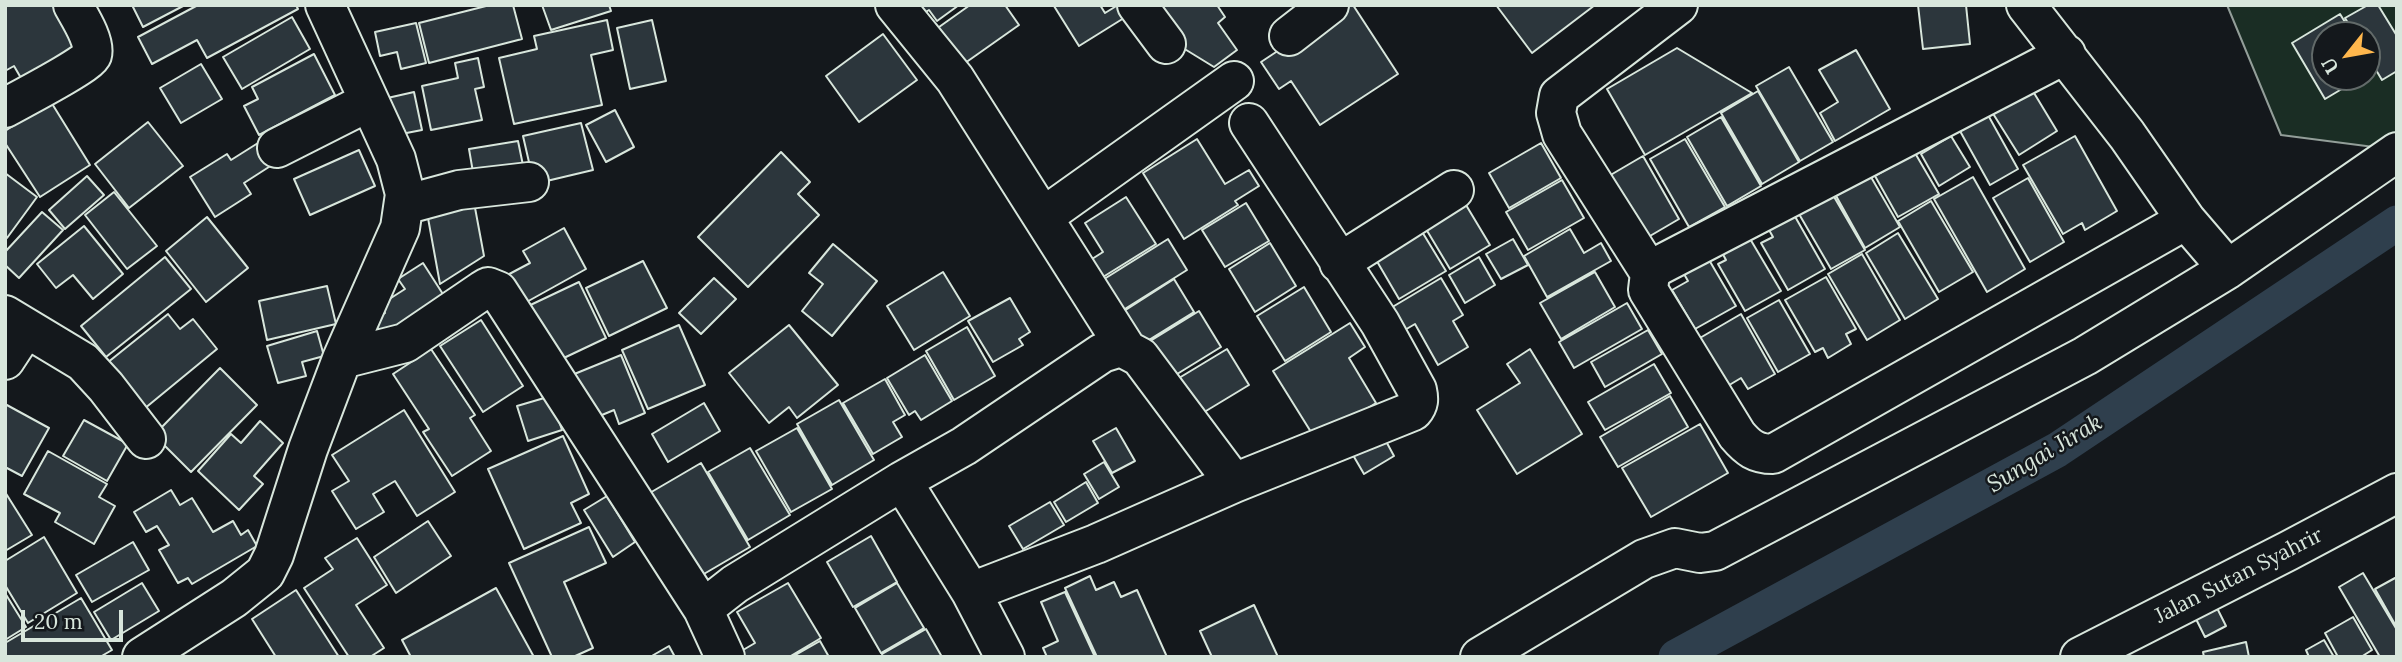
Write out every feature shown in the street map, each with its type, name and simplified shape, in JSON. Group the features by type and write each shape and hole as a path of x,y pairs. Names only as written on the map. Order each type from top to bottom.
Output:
{"street":[{"path":"5,108 92,57 91,42 73,5"},
{"path":"142,657 234,598 265,573 274,555 308,449 342,359 400,228 405,194 396,159 325,5"},
{"path":"895,5 955,79 1127,350"},
{"path":"1137,5 1166,44"},
{"path":"1289,36 1329,5"},
{"path":"1650,272 1562,134 1556,113 1559,96 1678,5"},
{"path":"2026,5 2127,135 2186,220 2228,269"},
{"path":"2066,54 1650,272 1648,290 1737,435 1748,448 1760,454 1773,454 2186,220"},
{"path":"1043,217 1234,81"},
{"path":"277,148 368,103"},
{"path":"971,592 1096,544 1234,483 1413,411 1417,407 1417,390 1380,323 1249,123"},
{"path":"1480,657 1644,559 1675,548 1707,553 1743,538 2085,356 2228,269 2397,152"},
{"path":"404,205 459,190 529,182"},
{"path":"1339,262 1454,190"},
{"path":"342,359 405,343 483,289 488,287 498,291 703,609 725,657"},
{"path":"5,360 15,321 83,362 146,439"},
{"path":"703,609 735,584 964,446 1102,353 1114,348 1127,350 1140,357 1234,483"},
{"path":"902,481 971,592 1005,657"},
{"name":"Jalan Sutan Syahrir","path":"2080,657 2397,493"}],"green space":[{"path":"2227,5 2397,5 2397,150 2281,135"}],"building":[{"path":"5,5 55,5 82,53 25,85 14,66 5,71"},
{"path":"132,5 185,5 143,27"},
{"path":"198,5 296,5 298,9 207,58 197,40 152,64 138,37"},
{"path":"490,5 513,5 522,39 429,63 419,23"},
{"path":"542,5 609,5 611,11 551,30"},
{"path":"907,5 959,5 937,21 929,10 916,18"},
{"path":"970,5 1005,5 1019,25 958,68 932,32"},
{"path":"1100,5 1105,13 1118,5 1132,13 1079,46 1054,6"},
{"path":"1152,5 1217,5 1225,17 1218,23 1237,50 1214,67 1183,48"},
{"path":"1347,5 1353,5 1398,74 1320,125 1291,81 1279,89 1261,62"},
{"path":"1496,5 1595,5 1532,53"},
{"path":"1918,5 1966,5 1970,44 1923,49"},
{"path":"2368,5 2378,5 2397,36 2397,71 2381,78 2381,21 2347,21 2345,18"},
{"path":"2340,14 2344,21 2328,21"},
{"path":"292,17 310,49 242,89 223,57"},
{"path":"607,20 613,50 591,55 602,105 514,124 499,58 537,49 534,36"},
{"path":"652,20 666,81 630,89 617,28"},
{"path":"416,23 426,63 401,69 397,52 380,56 375,32"},
{"path":"2311,32 2311,75 2292,43"},
{"path":"883,34 917,80 859,122 826,76"},
{"path":"1677,48 1752,93 1645,155 1607,89"},
{"path":"1856,50 1890,109 1835,141 1820,113 1838,102 1819,70"},
{"path":"314,54 335,95 259,135 244,106 258,99 252,87"},
{"path":"478,58 484,87 475,89 482,120 431,130 422,86 458,78 455,63"},
{"path":"201,64 222,99 181,123 160,88"},
{"path":"1789,67 1833,142 1800,161 1756,86"},
{"path":"2031,88 2057,131 2019,155 1992,112"},
{"path":"1758,91 1799,162 1762,184 1721,113"},
{"path":"2320,91 2338,91 2325,99"},
{"path":"414,92 422,130 391,136 383,99"},
{"path":"51,102 90,165 40,197 5,143 5,131"},
{"path":"615,110 634,147 606,162 586,125"},
{"path":"1988,115 2018,169 1990,185 1960,131"},
{"path":"1721,117 1761,186 1727,206 1687,137"},
{"path":"148,122 183,166 129,208 95,164"},
{"path":"581,123 593,170 534,184 523,136"},
{"path":"1951,136 1970,167 1939,186 1921,154"},
{"path":"2075,136 2117,211 2085,230 2082,223 2063,234 2023,165"},
{"path":"1197,139 1225,184 1249,170 1259,186 1235,201 1238,205 1184,239 1143,173"},
{"path":"1685,139 1725,207 1689,227 1650,159"},
{"path":"518,141 525,175 475,184 469,149"},
{"path":"258,143 272,165 244,183 251,194 215,217 190,177 227,154 231,160"},
{"path":"1541,143 1561,178 1509,208 1489,173"},
{"path":"359,150 375,186 310,215 294,179"},
{"path":"781,152 810,182 798,194 819,215 748,287 698,237"},
{"path":"1915,153 1939,194 1898,217 1875,176"},
{"path":"1643,156 1679,219 1638,243 1602,180"},
{"path":"1864,165 1900,227 1865,248 1830,185"},
{"path":"5,173 37,197 7,238 5,237"},
{"path":"87,176 104,195 65,229 49,210"},
{"path":"1973,177 2025,269 1987,292 1934,199"},
{"path":"2028,178 2064,242 2030,262 1993,198"},
{"path":"1562,180 1584,218 1528,250 1506,212"},
{"path":"114,192 157,246 127,269 85,215"},
{"path":"1833,195 1865,250 1831,269 1799,214"},
{"path":"473,197 484,256 440,284 426,207"},
{"path":"1126,197 1156,244 1103,277 1092,259 1103,252 1085,223"},
{"path":"1931,201 1973,272 1939,292 1898,221"},
{"path":"1246,203 1269,241 1225,267 1202,230"},
{"path":"1466,205 1490,245 1450,269 1426,229"},
{"path":"1789,206 1825,269 1788,290 1761,243 1773,237 1764,221"},
{"path":"42,212 63,230 19,278 5,265 5,252"},
{"path":"207,217 248,268 206,302 166,251"},
{"path":"84,226 123,274 93,299 73,275 56,288 37,264"},
{"path":"564,228 586,269 514,309 498,280 530,263 523,251"},
{"path":"1570,229 1584,253 1601,243 1611,261 1547,297 1524,256"},
{"path":"1421,230 1446,271 1399,299 1375,258"},
{"path":"1746,232 1781,291 1745,311 1718,264 1726,260 1719,247"},
{"path":"1898,233 1938,299 1905,319 1866,253"},
{"path":"1168,239 1187,270 1120,312 1101,281"},
{"path":"1513,239 1528,265 1501,279 1486,254"},
{"path":"1270,243 1296,286 1255,312 1229,269"},
{"path":"833,244 877,281 832,336 802,311 823,284 809,273"},
{"path":"1705,253 1736,306 1695,329 1672,290 1688,281 1680,267"},
{"path":"1862,254 1900,320 1867,340 1828,274"},
{"path":"165,257 191,289 106,357 81,326"},
{"path":"1479,257 1495,285 1465,303 1449,275"},
{"path":"643,261 667,308 609,336 586,288"},
{"path":"423,263 448,302 385,344 371,322 385,313 380,305 405,289 398,279"},
{"path":"943,272 970,316 914,350 887,306"},
{"path":"1595,272 1615,307 1561,339 1540,303"},
{"path":"1826,277 1856,329 1846,334 1851,344 1828,358 1823,348 1815,352 1785,300"},
{"path":"714,278 736,299 701,334 679,313"},
{"path":"1441,278 1463,315 1453,321 1468,347 1438,365 1415,324 1398,334 1384,312"},
{"path":"1174,279 1194,312 1144,343 1124,311"},
{"path":"579,282 606,338 549,365 522,309"},
{"path":"327,286 336,324 267,340 259,301"},
{"path":"1304,287 1331,332 1285,361 1257,316"},
{"path":"1010,298 1030,332 1019,339 1023,345 993,362 968,321"},
{"path":"1779,300 1810,354 1778,372 1747,318"},
{"path":"1627,303 1642,329 1574,368 1559,342"},
{"path":"1199,311 1221,347 1169,379 1147,343"},
{"path":"168,314 180,329 193,319 217,349 144,409 107,363"},
{"path":"1741,314 1775,374 1748,389 1741,378 1721,390 1693,342"},
{"path":"481,320 523,386 483,412 440,346"},
{"path":"1350,323 1365,347 1349,358 1376,403 1316,440 1273,371"},
{"path":"679,325 705,385 648,409 622,350"},
{"path":"789,325 838,385 797,418 789,407 769,423 729,373"},
{"path":"967,327 995,376 954,400 926,351"},
{"path":"1648,330 1662,354 1605,387 1591,362"},
{"path":"317,331 324,356 302,362 306,376 278,383 267,346"},
{"path":"431,349 475,415 470,418 491,451 452,476 423,432 429,429 393,374"},
{"path":"1227,349 1249,385 1196,417 1174,381"},
{"path":"1530,349 1582,434 1517,474 1477,410 1520,383 1507,364"},
{"path":"621,355 645,413 619,424 614,410 585,422 567,377"},
{"path":"925,355 952,401 921,420 915,411 909,415 887,378"},
{"path":"1654,364 1671,393 1605,430 1588,402"},
{"path":"220,368 257,405 191,472 154,435"},
{"path":"885,379 905,415 893,422 902,437 873,454 843,403"},
{"path":"551,396 562,430 528,441 517,406"},
{"path":"1670,396 1688,427 1618,467 1600,437"},
{"path":"839,400 874,460 832,485 797,424"},
{"path":"704,403 720,431 668,462 652,434"},
{"path":"5,404 49,428 22,476 5,467"},
{"path":"404,410 455,492 417,516 395,481 373,494 384,512 356,529 332,491 349,481 332,455"},
{"path":"84,420 128,444 107,481 63,456"},
{"path":"260,421 283,443 254,476 263,484 239,510 198,471 231,434 241,443"},
{"path":"1700,424 1728,473 1651,517 1622,468"},
{"path":"797,428 832,489 791,512 756,451"},
{"path":"1116,428 1135,461 1112,473 1093,441"},
{"path":"1381,432 1394,456 1364,474 1350,450"},
{"path":"563,436 589,494 571,503 581,523 524,549 488,469"},
{"path":"750,448 790,515 748,540 708,472"},
{"path":"48,451 107,484 99,497 115,506 94,544 55,522 60,513 24,494"},
{"path":"1104,462 1119,487 1099,499 1084,474"},
{"path":"701,463 750,547 697,578 648,494"},
{"path":"1086,482 1098,503 1066,522 1054,502"},
{"path":"171,490 180,505 192,498 213,532 233,521 241,535 248,530 257,546 192,584 188,578 178,583 159,550 169,545 157,526 146,532 134,512"},
{"path":"5,492 32,535 5,551"},
{"path":"607,496 635,542 613,557 584,510"},
{"path":"1050,502 1064,525 1023,549 1009,526"},
{"path":"428,521 451,556 396,593 374,557"},
{"path":"589,527 606,563 564,582 593,648 573,657 552,657 509,563"},
{"path":"871,536 897,582 853,607 827,562"},
{"path":"44,537 77,593 28,623 5,585 5,561"},
{"path":"357,538 387,585 356,605 384,648 370,657 349,657 304,588 333,569 325,558"},
{"path":"133,542 149,570 92,602 76,575"},
{"path":"2363,573 2397,630 2397,657 2380,657 2339,587"},
{"path":"1090,576 1096,590 1114,582 1121,597 1137,590 1167,657 1097,657 1065,588"},
{"path":"2395,578 2397,580 2397,628 2375,589"},
{"path":"142,583 159,611 111,640 94,612"},
{"path":"788,583 821,638 789,657 740,657 738,653 755,643 737,612"},
{"path":"897,583 924,628 881,653 855,608"},
{"path":"496,588 534,657 411,657 402,640"},
{"path":"296,590 339,657 276,657 252,619"},
{"path":"1065,592 1095,657 1047,657 1043,648 1058,641 1041,602"},
{"path":"5,593 26,627 5,640"},
{"path":"81,598 112,650 100,657 5,657 5,643"},
{"path":"1254,605 1278,657 1212,657 1200,631"},
{"path":"2216,606 2226,626 2205,637 2195,617"},
{"path":"2353,617 2372,650 2361,657 2338,657 2325,633"},
{"path":"926,629 942,657 883,657 882,654"},
{"path":"2324,640 2334,657 2309,657 2306,650"},
{"path":"820,641 829,657 792,657"},
{"path":"2246,642 2249,657 2204,657 2203,652"},
{"path":"669,646 675,657 650,657"}],"waterway":[{"name":"Sungai Jirak","path":"1676,657 2057,450 2397,223"}]}
